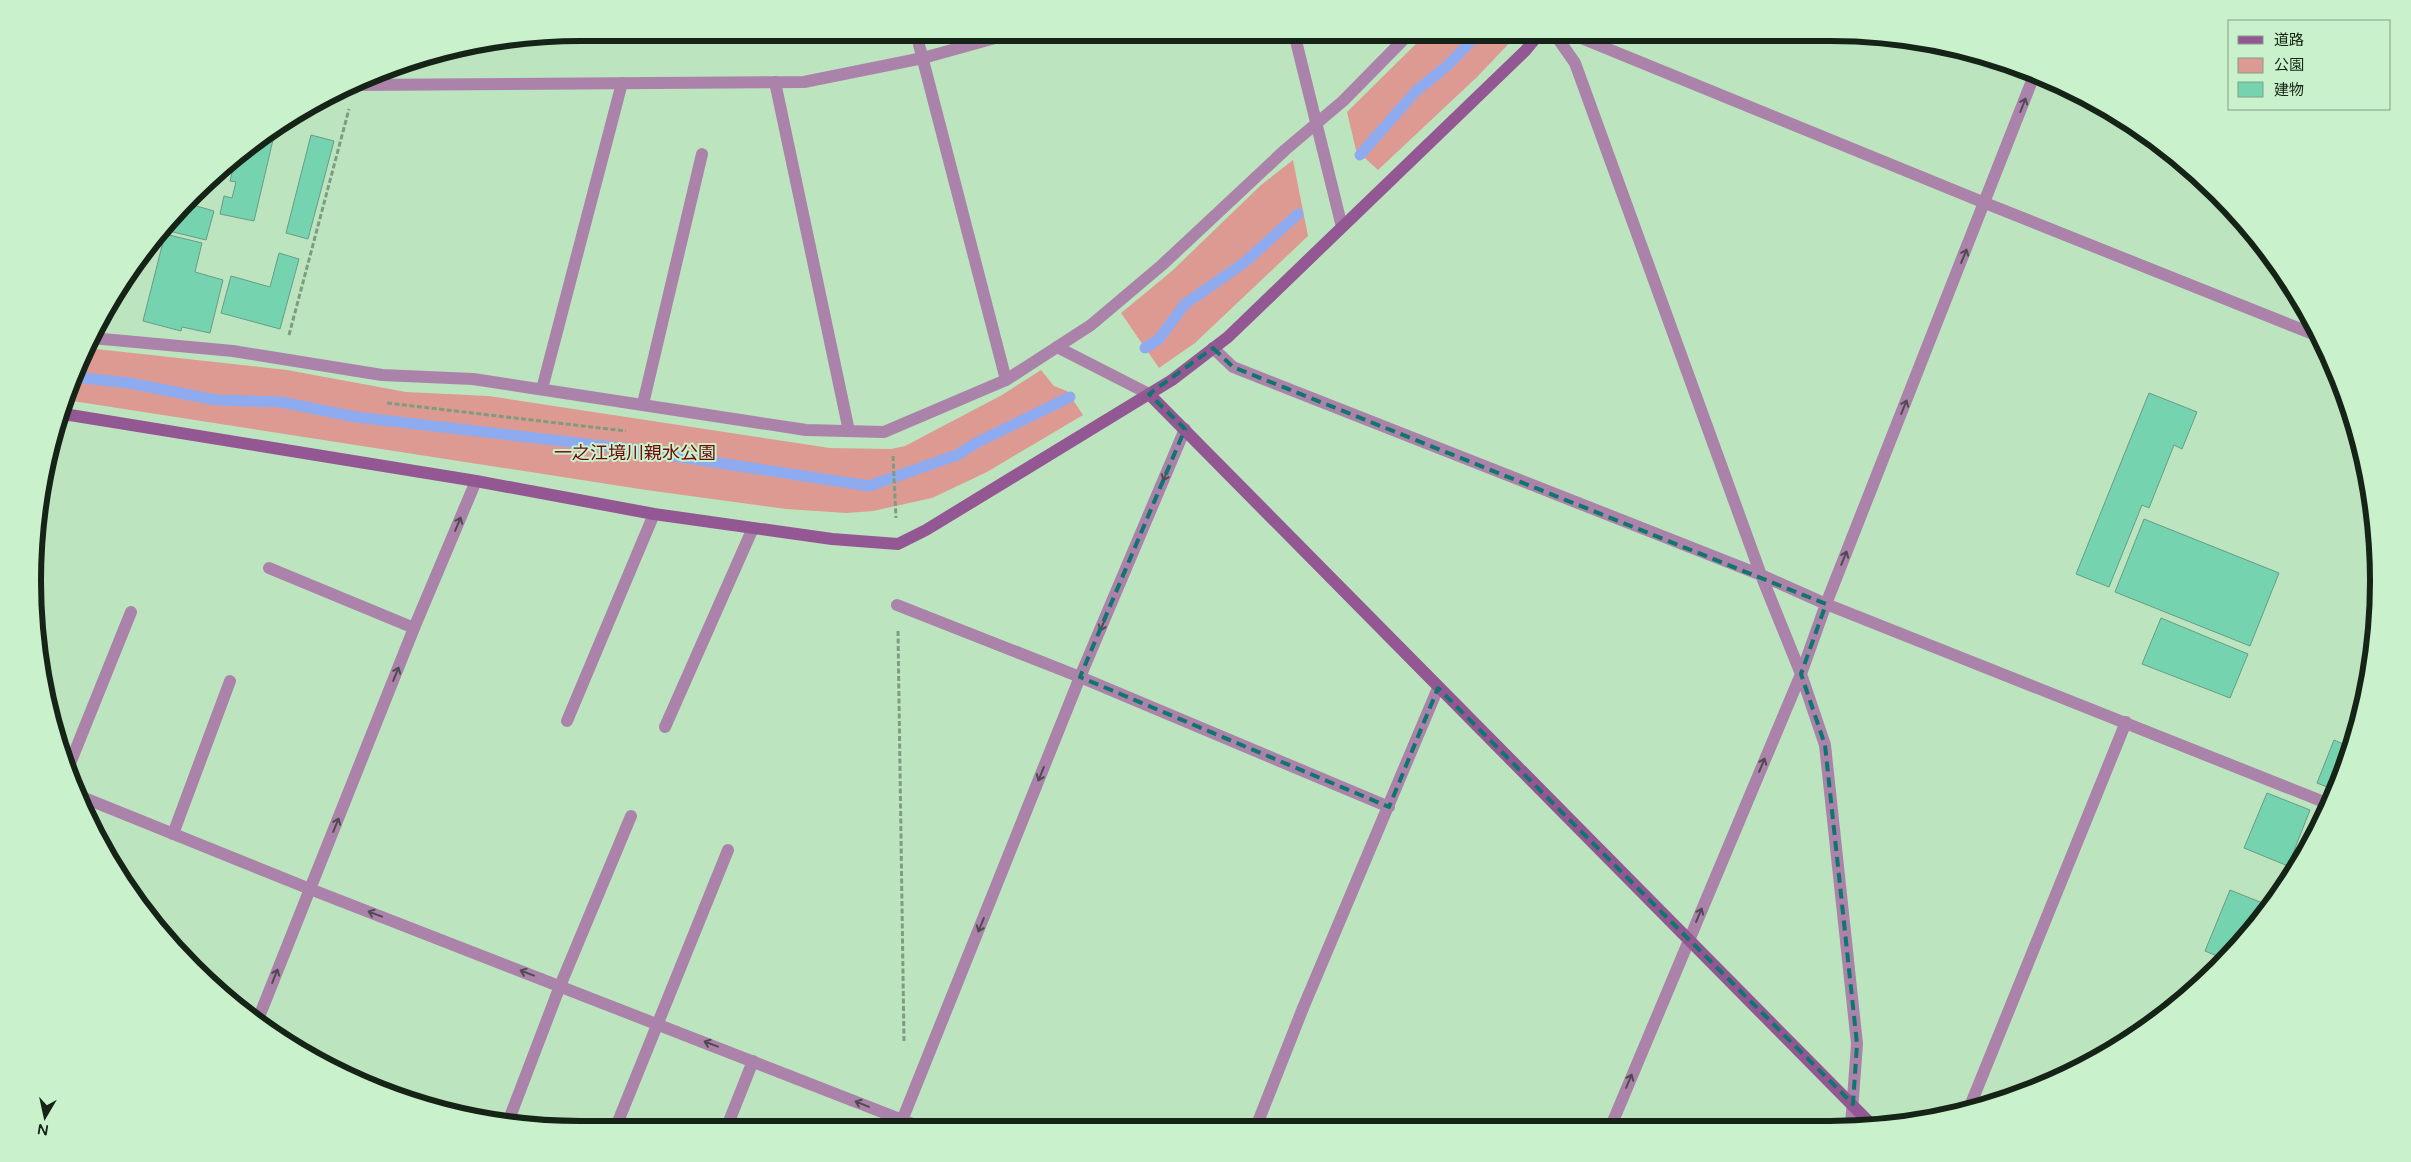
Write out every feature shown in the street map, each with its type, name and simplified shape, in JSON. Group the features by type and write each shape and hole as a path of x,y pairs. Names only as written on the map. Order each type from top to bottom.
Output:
{"street":[{"path":"918,41 1006,380"},
{"path":"370,84 804,82 923,58 982,41"},
{"path":"1296,41 1342,227"},
{"path":"99,339 283,357 382,375 473,379 806,430 884,432 1006,380 1090,325 1162,265 1284,150 1343,101 1401,41"},
{"path":"68,416 80,416 476,480 654,514 832,539 898,544 926,530 1172,380 1228,337 1525,51 1533,41"},
{"path":"1560,41 1575,62 1761,575 1801,674 1825,745 1857,1044 1851,1120"},
{"path":"1591,41 1985,203 2309,332"},
{"path":"1613,1121 1801,674 1826,604 2032,80"},
{"path":"775,82 849,431"},
{"path":"542,389 622,83"},
{"path":"643,404 702,154"},
{"path":"1057,347 1149,394 1867,1120"},
{"path":"1213,348 1233,367 1761,575 1826,604 2323,801"},
{"path":"901,1121 1080,677 1185,429"},
{"path":"260,1015 414,628 476,480"},
{"path":"567,721 654,514"},
{"path":"665,727 753,528"},
{"path":"269,568 414,628"},
{"path":"897,605 1080,677 1389,807"},
{"path":"72,759 130,612"},
{"path":"173,834 230,681"},
{"path":"1258,1121 1303,1008 1438,688"},
{"path":"1972,1101 2126,722"},
{"path":"90,801 310,889 753,1061 893,1121"},
{"path":"510,1116 560,986 631,816"},
{"path":"618,1121 728,850"},
{"path":"729,1121 753,1061"}],"path":[{"path":"283,357 354,91"},
{"path":"893,453 898,544"},
{"path":"897,605 904,1052"}],"highlighted area":[{"path":"1213,348 1233,367 1826,604 1801,674 1825,745 1857,1044 1853,1104 1702,953 1438,688 1389,807 1080,677 1185,429 1149,394"}],"green space":[{"path":"1419,41 1511,41 1477,77 1378,170 1356,150 1347,112"},
{"path":"1293,160 1308,236 1195,343 1159,368 1121,313 1172,271 1261,185"},
{"name":"一之江境川親水公園","path":"94,349 287,370 406,392 489,396 830,448 891,449 905,446 1002,395 1041,370 1054,386 1067,391 1083,415 987,472 932,498 873,511 846,513 786,509 646,490 72,401"}],"building":[{"path":"311,135 334,141 308,239 286,233"},
{"path":"274,137 254,221 220,214 224,196 232,198 236,182 230,181 233,168"},
{"path":"193,205 214,211 206,240 170,231"},
{"path":"167,235 202,243 195,272 223,280 210,333 182,327 181,331 143,321 164,239"},
{"path":"279,253 299,259 280,329 221,313 231,276 270,287"},
{"path":"2149,393 2197,412 2182,449 2174,445 2149,508 2142,505 2109,587 2076,574"},
{"path":"2144,519 2279,573 2250,646 2115,592"},
{"path":"2161,618 2248,654 2230,698 2142,664"},
{"path":"2334,740 2344,744 2329,788 2317,783"},
{"path":"2267,793 2310,810 2288,866 2244,848"},
{"path":"2230,890 2263,903 2218,956 2205,951"}],"waterway":[{"path":"1360,155 1415,92 1448,65 1471,41"},
{"path":"1145,348 1158,340 1185,304 1245,262 1298,214"},
{"path":"81,378 129,383 216,400 281,402 356,417 622,448 869,486 957,455 976,443 1070,397"}]}
